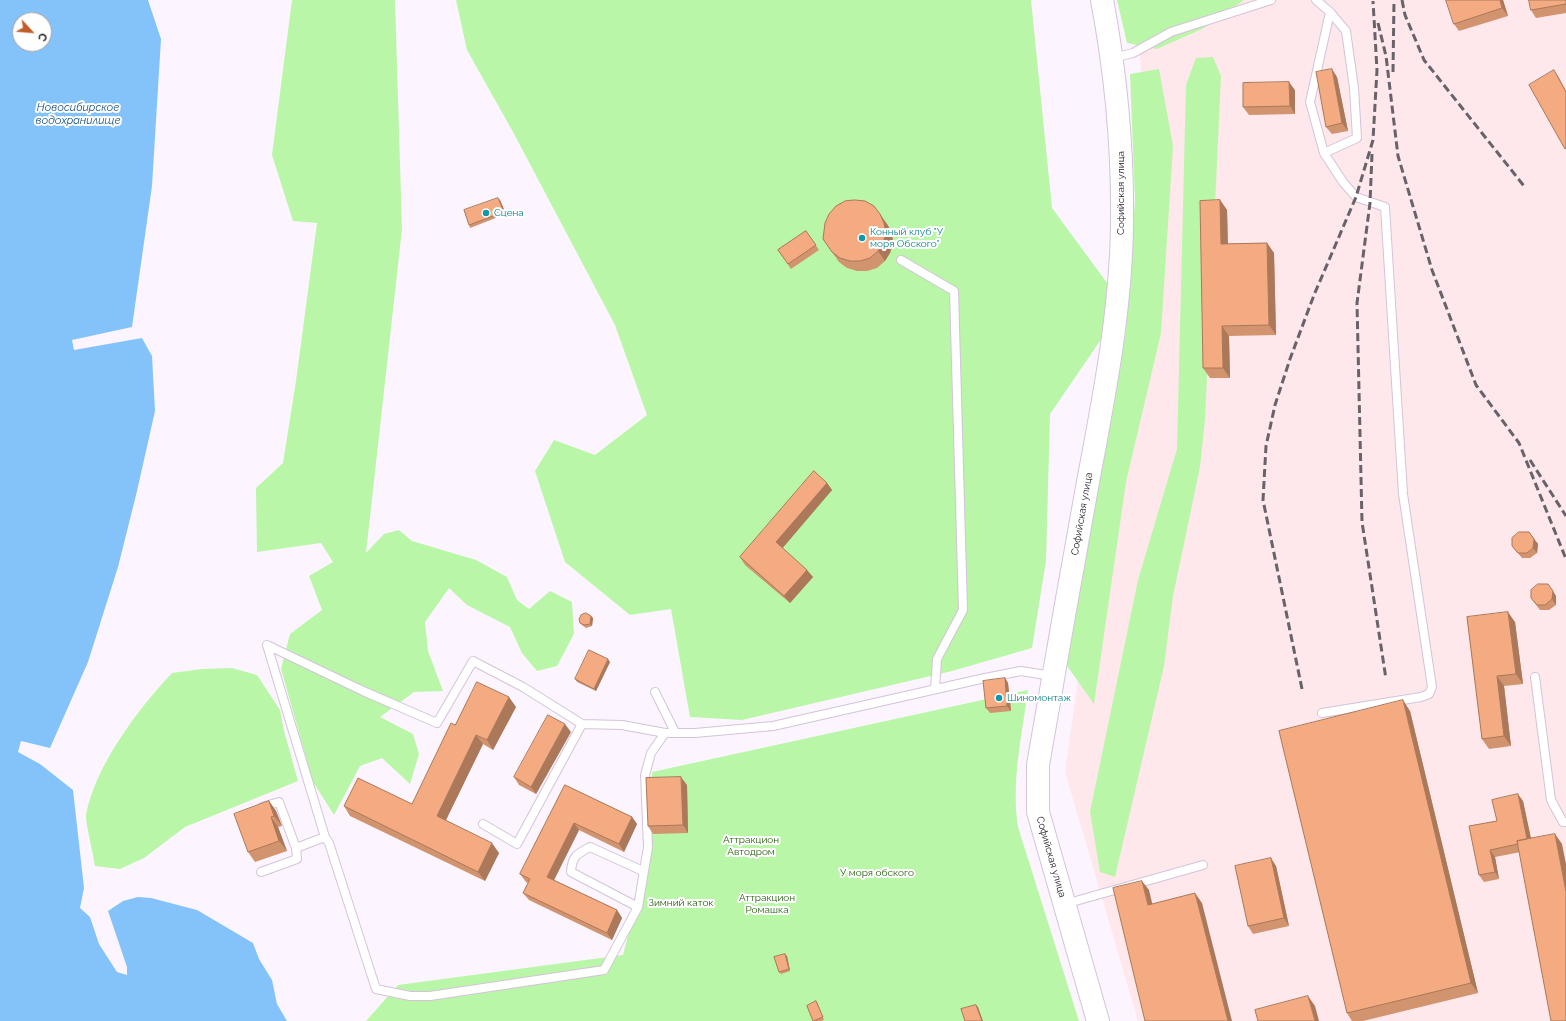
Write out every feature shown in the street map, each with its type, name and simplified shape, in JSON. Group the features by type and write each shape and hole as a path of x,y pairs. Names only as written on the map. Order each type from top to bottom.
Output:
{"main road":[{"name":"Софийская улица","path":"1098,1021 1038,812 1038,765 1107,379 1117,300 1122,226 1122,147 1112,59 1102,0"}],"lane":[{"path":"1112,59 1134,54 1171,32 1271,0"},
{"path":"1316,0 1330,12 1346,31 1354,88 1357,138 1324,153"},
{"path":"1322,713 1421,697 1429,694 1432,687 1403,494 1385,207 1356,197 1343,182 1324,153 1310,102 1330,12"},
{"path":"901,260 954,291 963,610 936,659 934,689"},
{"path":"665,733 651,753 645,775 648,847 638,907 604,970 430,996 410,996 376,989 329,843 325,837 267,645 363,691 437,722 473,662 524,687 582,724 622,725 665,733 695,733 773,726 934,689 1021,671 1053,677"},
{"path":"1535,677 1551,800 1563,822 1566,822"},
{"path":"655,692 675,732"},
{"path":"483,824 517,844 582,724"},
{"path":"252,810 280,802 296,848 297,859 261,872"},
{"path":"296,848 325,837"},
{"path":"638,907 571,872 572,862 577,854 590,846 643,871"},
{"path":"1064,904 1203,864"}],"shaded area":[{"path":"1129,0 1566,0 1566,1021 1138,1021 1065,772 1146,197 1140,55"}],"green space":[{"path":"292,0 395,0 402,229 366,553 384,534 399,530 412,541 476,560 507,577 517,600 529,609 550,591 572,602 574,634 557,666 537,671 522,653 510,627 467,605 449,588 425,622 428,651 443,691 414,692 380,717 413,734 419,754 410,784 382,758 360,766 334,815 313,782 281,669 290,634 322,610 309,576 333,562 321,543 257,552 256,488 283,463 296,381 317,223 293,221 272,155"},
{"path":"456,0 1031,0 1052,208 1124,306 1050,414 1046,561 1032,648 952,671 742,720 690,717 671,609 630,615 565,562 535,471 554,440 595,455 647,415 615,325 513,132 467,50"},
{"path":"1117,0 1244,0 1204,28 1157,49 1127,43"},
{"path":"1213,57 1221,76 1205,420 1200,467 1173,596 1164,666 1115,877 1100,872 1090,812 1138,580 1177,449 1186,85 1196,58"},
{"path":"1159,69 1173,146 1161,333 1126,482 1094,704 1065,663 1126,332 1135,200 1130,74"},
{"path":"232,668 257,675 280,710 284,731 298,781 185,827 144,858 120,869 95,866 86,815 98,777 108,758 132,721 145,703 172,673 202,669"},
{"name":"У моря обского","path":"1028,690 1018,758 1016,810 1018,827 1079,1021 366,1021 398,985 623,955 649,854 652,772"}],"water":[{"name":"Новосибирское водохранилище","path":"0,0 148,0 161,39 152,186 132,327 72,340 74,350 142,338 152,356 155,411 118,567 88,662 50,748 21,741 18,752 40,764 73,790 84,888 80,908 90,917 99,944 117,972 127,975 127,967 108,911 123,901 138,897 151,898 197,910 253,943 259,959 272,980 277,1004 287,1021 0,1021"}],"building":[{"path":"1446,0 1500,0 1502,8 1454,24"},
{"path":"1529,0 1566,0 1566,4 1531,10"},
{"path":"1332,69 1342,123 1326,127 1316,72"},
{"path":"1554,70 1566,92 1565,149 1529,85"},
{"path":"1289,82 1290,106 1243,107 1243,83"},
{"name":"Сцена","path":"498,198 504,212 469,225 464,210"},
{"path":"1220,200 1221,244 1267,243 1269,325 1222,326 1223,368 1203,368 1200,201"},
{"name":"Конный клуб \"У моря Обского\"","path":"845,201 865,201 874,206 884,223 886,233 883,243 878,251 870,258 860,261 850,261 840,258 832,252 823,239 825,223 829,214 836,206"},
{"path":"806,231 816,245 788,264 778,250"},
{"path":"814,471 827,483 776,542 807,570 784,596 740,557"},
{"path":"1519,532 1529,532 1534,539 1533,548 1527,553 1518,553 1512,546 1512,538"},
{"path":"1538,584 1548,584 1553,591 1552,599 1545,605 1537,605 1531,598 1531,590"},
{"path":"1508,612 1516,674 1497,676 1504,736 1482,739 1467,617"},
{"path":"586,613 591,616 590,624 584,625 580,623 579,619 581,615"},
{"path":"589,650 608,659 594,689 575,679"},
{"name":"Шиномонтаж","path":"1005,678 1007,706 986,708 983,681"},
{"path":"477,682 509,697 487,740 476,735 437,816 492,843 478,872 344,806 358,778 412,804 451,723 455,725"},
{"path":"1403,700 1471,983 1347,1013 1279,731"},
{"path":"548,715 565,724 531,787 514,777"},
{"path":"681,777 683,825 648,826 646,778"},
{"path":"565,785 632,817 619,844 574,823 547,877 617,910 607,933 523,893 530,879 520,874"},
{"path":"1518,794 1527,839 1517,841 1518,844 1490,850 1495,872 1479,875 1469,826 1497,821 1492,800"},
{"path":"269,801 274,816 271,817 279,841 248,852 234,814"},
{"path":"1555,834 1566,892 1566,1021 1551,1021 1517,841"},
{"path":"1271,858 1284,918 1248,926 1235,866"},
{"path":"1142,881 1148,905 1195,893 1228,1021 1145,1021 1113,888"},
{"path":"785,954 789,969 779,972 774,957"},
{"path":"1308,996 1315,1021 1258,1021 1255,1010"},
{"path":"816,1001 823,1017 813,1021 807,1006"},
{"path":"976,1005 982,1021 965,1021 961,1009"}],"railway":[{"path":"1393,72 1394,0"},
{"path":"1402,0 1405,15 1424,60 1524,186"},
{"path":"1302,689 1263,500 1266,446 1275,405 1290,359 1314,295 1356,197 1373,140 1377,70 1373,1"},
{"path":"1378,23 1386,56 1398,156 1432,270 1476,385 1519,443 1566,559"},
{"path":"1372,154 1370,203 1357,303 1362,522 1386,679"},
{"path":"1530,460 1566,516"}],"place":[{"name":"Сцена","path":"486,213"},
{"name":"Конный клуб \"У моря Обского\"","path":"862,238"},
{"name":"Шиномонтаж","path":"999,698"}],"park label":[{"name":"Аттракцион Автодром","path":"751,846"},
{"name":"Зимний каток","path":"681,903"},
{"name":"Аттракцион Ромашка","path":"767,904"}]}
